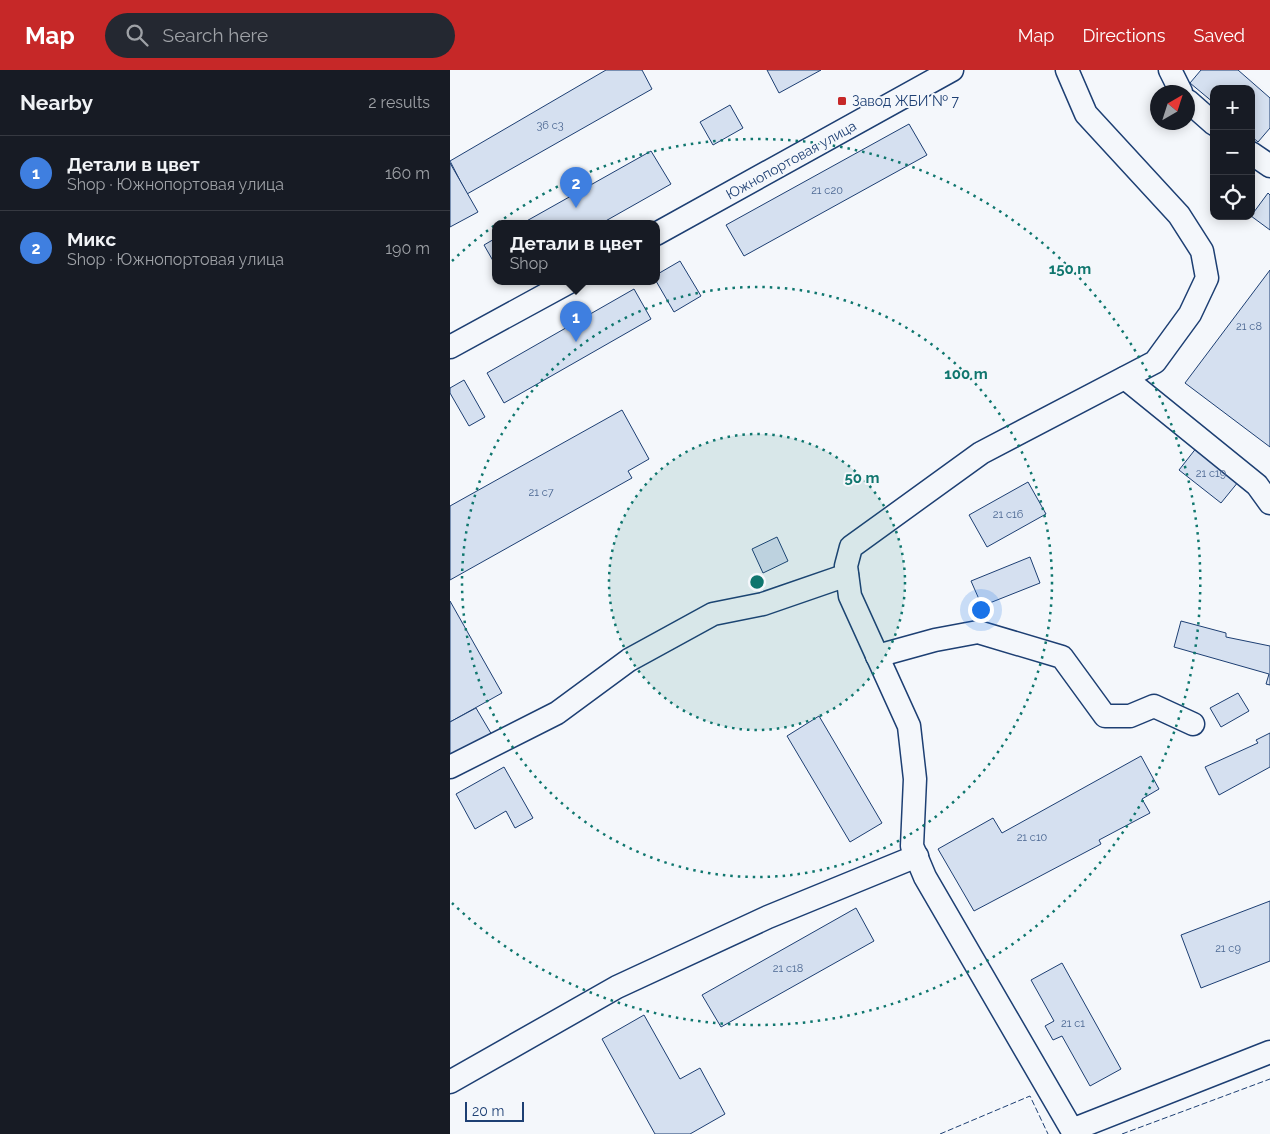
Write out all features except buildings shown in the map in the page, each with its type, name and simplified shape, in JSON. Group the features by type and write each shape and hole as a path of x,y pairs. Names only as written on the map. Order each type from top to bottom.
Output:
{"street":[{"name":"Южнопортовая улица","path":"660,232 952,70"},
{"path":"1067,70 1086,114 1179,215 1202,251 1207,278 1190,314 1155,362 981,453 850,546 846,566 850,596 909,726 915,779 912,846 916,856 925,877 1072,1130 1270,1052"},
{"path":"1170,70 1178,85"},
{"path":"1195,106 1210,120"},
{"path":"1255,156 1270,166"},
{"path":"450,347 564,285"},
{"path":"1125,378 1258,485 1270,503"},
{"path":"450,768 558,713 629,660 713,614 763,604 847,575"},
{"path":"877,656 934,640 978,632 1062,657 1105,716 1130,716 1154,706 1192,724"},
{"path":"450,1082 617,987 768,917 916,856"}],"fence":[{"path":"1122,1134 1270,1079"},
{"path":"940,1134 1030,1096 1048,1134"}],"place":[{"name":"Завод ЖБИ № 7","path":"842,101"},
{"name":"Микс","path":"576,208"},
{"name":"Детали в цвет","path":"576,342"}]}
